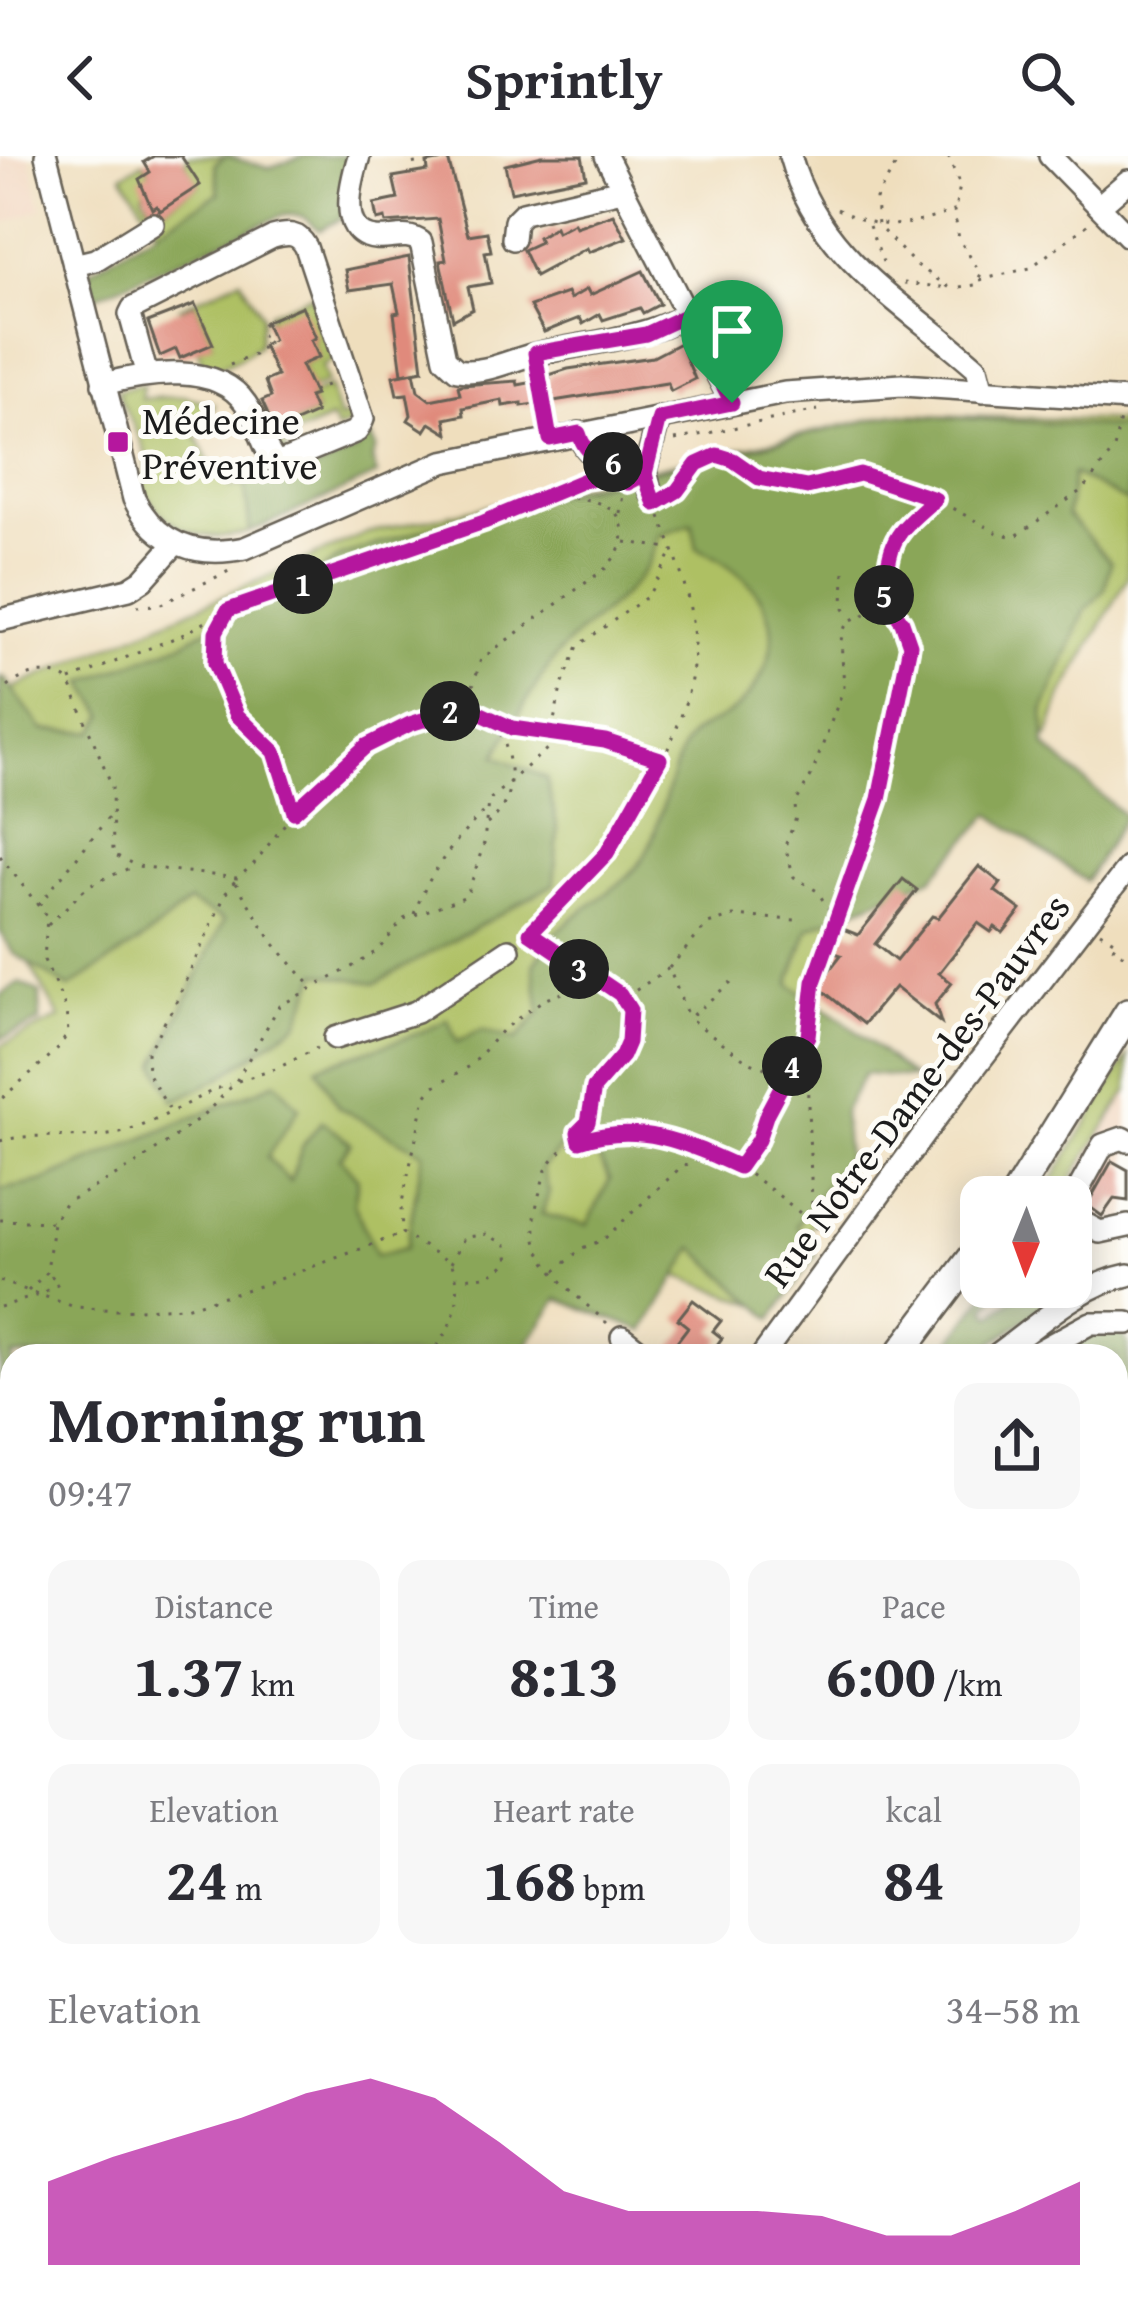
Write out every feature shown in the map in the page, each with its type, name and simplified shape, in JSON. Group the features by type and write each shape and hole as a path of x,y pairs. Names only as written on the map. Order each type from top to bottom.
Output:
{"main road":[{"path":"1027,1176 1128,1013"},
{"path":"907,1344 960,1274"}],"street":[{"path":"46,156 137,506 160,534 204,552 245,548 422,469 579,433 656,429 732,403 866,385 1124,406"},
{"path":"359,156 351,181 354,222 375,238 408,235 421,242 448,364 466,372 535,353 646,334 687,315"},
{"path":"606,156 732,403"},
{"path":"790,156 807,202 824,230 977,368 983,391"},
{"path":"1050,156 1128,236"},
{"path":"1101,208 1128,181"},
{"path":"513,239 515,221 523,213 622,190"},
{"path":"74,265 95,260 153,224"},
{"path":"103,384 146,373 202,378 238,393 277,464 357,431 362,410 302,239 289,233 138,303 130,314 146,373"},
{"path":"579,433 586,452 650,489 656,429"},
{"path":"0,620 137,585 175,544"},
{"name":"Rue Notre-Dame-des-Pauvres","path":"770,1344 1128,868"},
{"path":"335,1038 416,1012 509,950"},
{"path":"1128,1141 1123,1138 1103,1145 1071,1203 1074,1217 1100,1232 1128,1226"},
{"path":"1011,1344 1073,1299 1109,1279 1128,1275"},
{"path":"1053,1344 1091,1324 1128,1323"},
{"path":"622,1337 631,1344"}],"path":[{"path":"408,156 409,164 416,163"},
{"path":"901,156 876,199 878,226 914,263 950,288"},
{"path":"948,156 960,186 954,211 959,239 981,269 979,280"},
{"path":"834,208 878,226 923,222 954,211"},
{"path":"868,224 881,280 969,288 979,280 1030,268 1101,208"},
{"path":"202,378 263,351 264,316"},
{"path":"535,353 550,439"},
{"path":"656,429 693,438 807,415 832,401"},
{"path":"1124,406 1128,412"},
{"path":"580,1141 578,1132 588,1122 594,1088 622,1056 632,1021 623,999 530,933 607,853 660,759 688,693 694,652 687,594 650,489 677,491 697,464 717,455 759,478 807,487 860,474 935,499 1002,535 1025,533 1085,488 1106,464 1118,438 1124,406"},
{"path":"69,681 182,635 228,610 585,480 611,476"},
{"path":"466,709 482,658 606,568 623,542 622,496 628,483 622,479"},
{"path":"550,496 606,505 621,521"},
{"path":"622,1337 537,1247 535,1211 547,1168 568,1147 630,1131 676,1138 739,1167 818,1227 812,1206 808,1036 814,982 879,799 910,654 908,635 884,596 893,540 935,499"},
{"path":"623,542 673,549"},
{"path":"552,731 561,688 578,646 648,596 673,549"},
{"path":"122,604 159,605 247,562"},
{"path":"844,572 843,607 851,620"},
{"path":"228,610 216,632 215,663 237,715 275,752 294,812"},
{"path":"836,920 817,891 794,877 785,846 796,818 795,804 812,774 844,687 841,640 851,620 894,610"},
{"path":"0,696 30,674 56,674 69,681 112,786 110,848 121,861 236,880"},
{"path":"170,1110 148,1074 147,1052 174,1006 226,893 294,812 366,746 384,734 466,709 512,728 565,733 660,759"},
{"path":"486,826 505,809 509,781 507,748 492,719"},
{"path":"413,916 442,856 509,781 565,733"},
{"path":"28,1291 47,1271 53,1222 65,1203 135,1165 202,1118 235,1082 279,1006 359,963 413,916 467,896 486,826 486,809"},
{"path":"38,907 112,812"},
{"path":"0,856 47,916 44,960 70,1019 58,1049 1,1101"},
{"path":"47,926 89,885 137,866"},
{"path":"224,879 226,893"},
{"path":"236,880 273,943 312,988"},
{"path":"623,999 669,968 708,924 733,916 795,920"},
{"path":"1098,931 1117,942 1113,948 1128,957"},
{"path":"669,968 689,1018 746,1060 786,1077"},
{"path":"403,1234 401,1207 427,1093 472,1065 502,1030 543,1000 596,980"},
{"path":"689,1018 731,982"},
{"path":"739,1167 758,1140 808,1036"},
{"path":"0,1141 36,1134 89,1136 127,1131 235,1082 276,1069 335,1038"},
{"path":"556,1271 582,1248 603,1240 680,1168 710,1154"},
{"path":"0,1220 53,1222"},
{"path":"403,1234 451,1263 457,1277 454,1315 437,1344"},
{"path":"0,1281 93,1309 185,1307 403,1234"},
{"path":"451,1263 464,1238 486,1234 506,1245 509,1260 500,1271 481,1278 457,1277"},
{"path":"0,1307 59,1283 47,1271"}],"shaded area":[{"path":"0,156 29,156 41,209 0,225"},
{"path":"1128,1090 1128,1242 1092,1251 1092,1176 1073,1176"}],"green space":[{"path":"188,156 226,156 215,164 219,193 158,230 122,175 143,162 150,172 143,195 152,209 156,206 160,211 199,185 185,163"},
{"path":"226,156 269,168 304,156 351,156 342,218 320,230 304,217 285,214 95,297 89,271 219,193 215,164"},
{"path":"241,279 262,316 259,345 206,372 198,350 212,343 195,304 178,308"},
{"path":"312,295 333,360 322,366 327,382 311,389 301,365 319,357 311,340 316,337 269,321 269,313"},
{"path":"143,385 141,399 184,396 215,404 212,416 191,425 210,464 230,487 245,485 250,532 202,535 174,524 151,502 142,487 147,461 144,449 118,390"},
{"path":"329,387 339,419 351,415 352,423 337,430 331,419 282,440 287,452 277,455 258,413 266,410 276,431 316,413 309,397"},
{"path":"894,414 1128,421 1128,577 1061,698 1048,737 919,646 884,797 817,986 826,1204 757,1305 575,1238 69,1344 0,1344 0,1046 60,1018 0,912 0,694 367,533"},
{"path":"894,414 1128,428 1128,502 1073,474 1067,515 1111,562 1105,589 1085,611 1044,709 1045,746 1125,816 1086,881 990,814 932,878 809,928 789,984 914,1078 864,1074 843,1112 847,1157 797,1225 816,1255 772,1319 694,1248 644,1331 558,1299 528,1344 0,1344 0,1190 41,1182 276,1082 299,1108 267,1157 290,1182 303,1145 322,1121 351,1143 340,1158 358,1179 354,1204 376,1255 406,1248 423,1153 338,1107 317,1067 448,1020 457,1042 482,1030 516,1040 540,1012 534,965 541,953 564,925 640,863 685,745 697,731 739,706 769,659 769,615 743,577 697,548 692,523 657,536 652,555 630,588 555,658 496,756 546,778 558,829 554,884 376,983 318,973 298,1023 221,1077 174,1101 156,1064 224,920 189,902 145,938 69,988 13,953 0,931 0,678 43,730 94,732 105,715 84,682 181,644 231,615 288,596 339,557 453,519","holes":["574,1134 590,1143 610,1179 587,1225 542,1214 549,1192 542,1168"]},
{"path":"368,432 376,448 372,459 377,475 250,532 245,485 257,476 279,486 357,450 357,441"},
{"path":"20,983 40,993 40,1022 0,1039 0,995"},
{"path":"1128,1056 1128,1090 1073,1176 1055,1176"},
{"path":"975,1308 987,1308 992,1316 1002,1308 1041,1308 991,1344 949,1344"},
{"path":"1103,1332 1122,1334 1127,1344 1070,1344"}],"building":[{"path":"154,156 181,156 200,185 160,211 156,206 152,209 139,179 150,172 144,162"},
{"path":"542,156 582,156 586,177 511,192 505,165"},
{"path":"448,159 468,235 487,232 491,251 485,252 491,283 468,287 473,309 453,320 440,261 446,260 438,219 386,223 385,218 377,220 374,204 398,199 393,177 428,171 427,163"},
{"path":"613,214 626,238 589,252 587,248 535,276 523,250 540,242 538,237 555,227 557,232"},
{"path":"409,257 423,370 402,374 393,284 349,290 345,270"},
{"path":"643,271 660,304 643,313 640,308 603,320 600,314 583,324 580,318 544,332 530,306 567,293 570,299 587,289 590,295"},
{"path":"195,304 213,344 180,358 176,349 160,356 148,322"},
{"path":"302,306 319,357 301,365 315,395 309,397 316,413 275,431 262,401 271,397 265,381 277,376 263,345 273,340 265,322"},
{"path":"680,343 695,379 671,391 667,383 522,406 503,406 502,400 463,408 464,415 445,419 448,434 430,423 425,431 408,420 407,394 397,395 393,376 414,372 418,391 430,400 460,394 458,386 462,385 517,381 518,385 550,379 549,375 568,369 653,357"},
{"path":"979,866 1001,883 995,891 1021,910 1003,933 978,923 939,973 952,983 935,1004 941,1023 895,987 864,1024 817,986 841,955 829,951 838,927 858,935 903,879 917,890 875,944 896,961"},
{"path":"1112,1161 1128,1170 1128,1201 1114,1199 1102,1216 1092,1209 1092,1196"},
{"path":"693,1300 721,1321 713,1331 722,1338 718,1344 675,1344 688,1327 678,1319"}],"place":[{"name":"Médecine Préventive","path":"118,442"}],"route":[{"path":"732,403 659,418 645,471 645,474 628,483 611,476 585,480 484,522 228,610 216,632 214,655 237,715 272,746 294,812 384,734 455,710 477,712 512,728 605,741 660,759 607,853 530,933 620,994 630,1010 628,1042 594,1088 588,1122 578,1132 580,1141 630,1131 676,1138 739,1167 758,1140 808,1036 814,982 879,799 910,654 908,635 884,596 886,576 896,534 935,499 860,474 807,487 753,477 733,460 717,455 697,464 677,491 655,504 645,471 596,458 586,452 579,433 550,439 535,353 646,334 687,315 732,403"}]}
